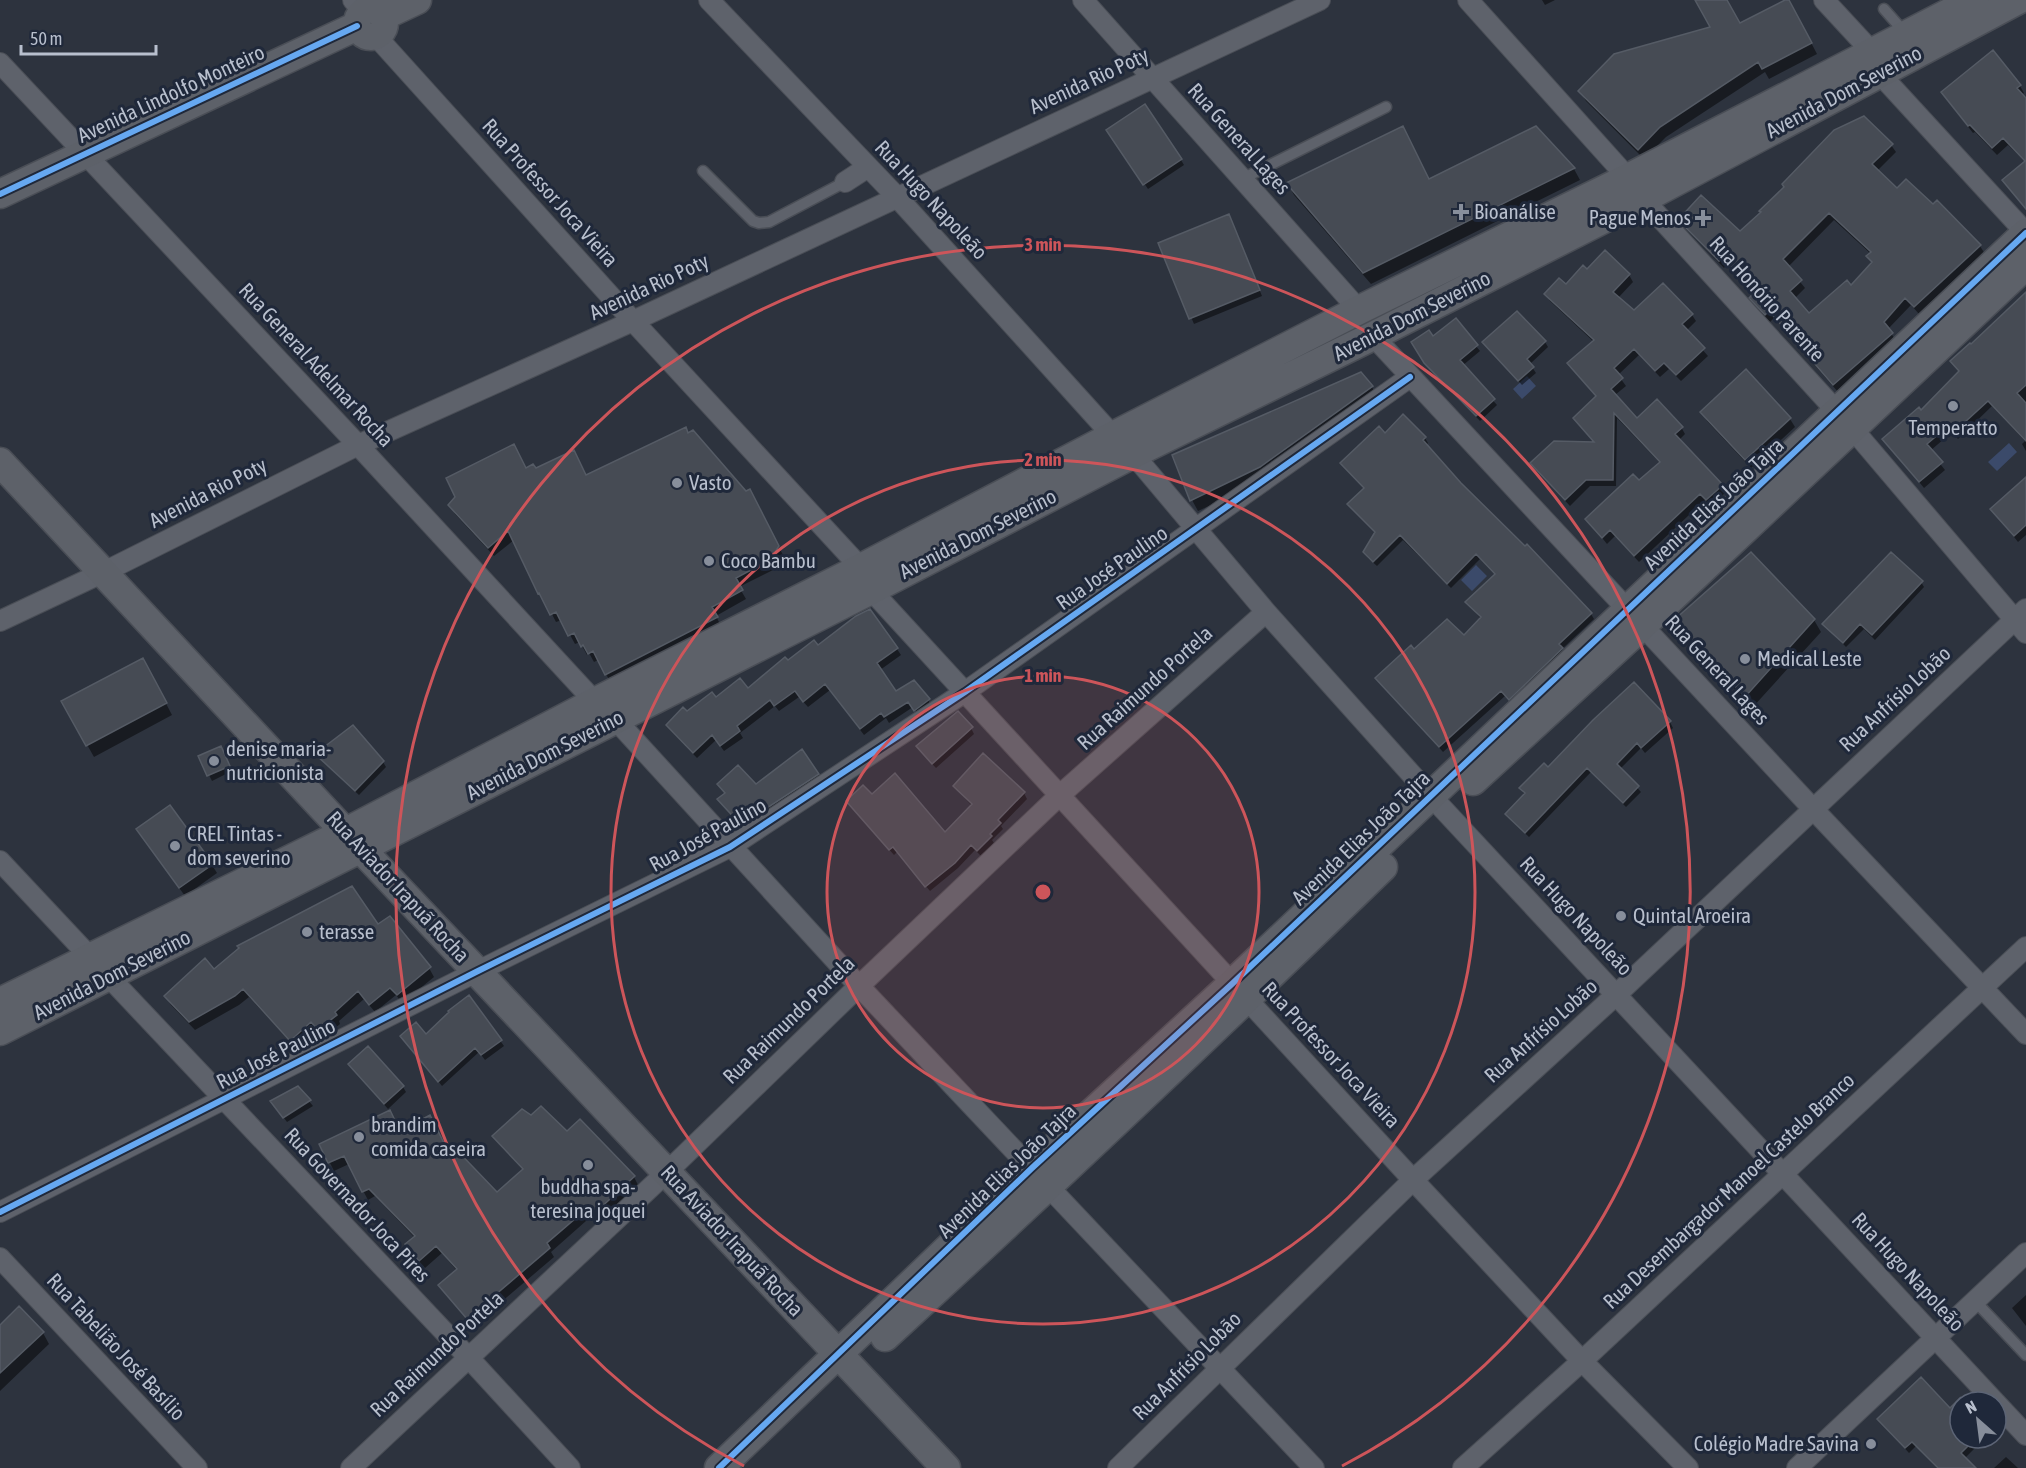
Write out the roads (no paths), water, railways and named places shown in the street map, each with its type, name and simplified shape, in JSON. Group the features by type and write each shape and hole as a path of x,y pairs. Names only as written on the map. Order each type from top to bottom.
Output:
{"street":[{"name":"Avenida Lindolfo Monteiro","path":"0,194 366,18 417,0"},
{"name":"Rua Hugo Napoleão","path":"709,0 897,197 1123,445 1266,612 1436,802 1985,1390"},
{"name":"Rua General Lages","path":"1083,0 1359,310"},
{"name":"Avenida Rio Poty","path":"0,621 104,572 358,445 633,321 1320,0"},
{"name":"Rua Honório Parente","path":"1468,0 2022,621"},
{"path":"1824,0 1876,63 2026,233"},
{"name":"Avenida Dom Severino","path":"1876,63 1907,35 1974,0"},
{"name":"Avenida Dom Severino","path":"1123,445 1373,336 1636,188 1876,63 2018,0"},
{"name":"Rua Professor Joca Vieira","path":"366,18 965,692 1413,1180 1581,1360 1688,1468"},
{"name":"Rua General Adelmar Rocha","path":"0,63 358,445 859,986 1314,1468"},
{"path":"845,182 868,167"},
{"name":"Avenida Dom Severino","path":"0,1031 99,967 353,841 1123,445 1359,310 1636,188"},
{"name":"Avenida Elias João Tajra","path":"719,1468 845,1361 1240,991 1436,802 1844,419 2026,233"},
{"name":"Avenida Elias João Tajra","path":"1844,419 2026,265"},
{"name":"Rua General Lages","path":"1373,336 2026,1034"},
{"name":"Rua José Paulino","path":"0,1212 730,847 965,692 1410,377"},
{"name":"Rua Aviador Irapuã Rocha","path":"0,462 353,841 946,1468"},
{"name":"Rua Raimundo Portela","path":"351,1468 667,1172 1060,795 1266,612"},
{"name":"Rua Anfrísio Lobão","path":"1118,1468 1413,1180 2022,621"},
{"name":"Rua Governador Joca Pires","path":"0,861 570,1468"},
{"name":"Rua Desembargador Manoel Castelo Branco","path":"1463,1468 2026,947"},
{"name":"Avenida Dom Severino","path":"0,1002 99,967"},
{"path":"1797,1468 2026,1252"},
{"name":"Rua Tabelião José Basílio","path":"0,1258 197,1468"},
{"name":"Avenida Elias João Tajra","path":"745,1468 845,1361"},
{"name":"Rua Hugo Napoleão","path":"2008,1413 2023,1426"}],"lane":[{"path":"1884,9 1907,35"},
{"path":"1242,179 1386,107"},
{"path":"703,171 753,221 759,223 769,222 845,182"},
{"path":"1975,1301 2026,1355"}],"water":[{"path":"1527,376 1536,386 1522,399 1513,389"},
{"path":"2009,443 2017,452 1997,471 1988,462"},
{"path":"1476,565 1487,576 1472,591 1461,580"}],"place":[{"name":"Bioanálise","path":"1461,212"},
{"name":"Pague Menos","path":"1703,218"},
{"name":"Temperatto","path":"1953,406"},
{"name":"Vasto","path":"677,483"},
{"name":"Coco Bambu","path":"709,561"},
{"name":"Medical Leste","path":"1745,659"},
{"name":"denise maria- nutricionista","path":"214,761"},
{"name":"CREL Tintas - dom severino","path":"175,846"},
{"name":"Quintal Aroeira","path":"1621,916"},
{"name":"terasse","path":"307,932"},
{"name":"brandim comida caseira","path":"359,1137"},
{"name":"buddha spa- teresina joquei","path":"588,1165"},
{"name":"Colégio Madre Savina","path":"1871,1444"}]}
